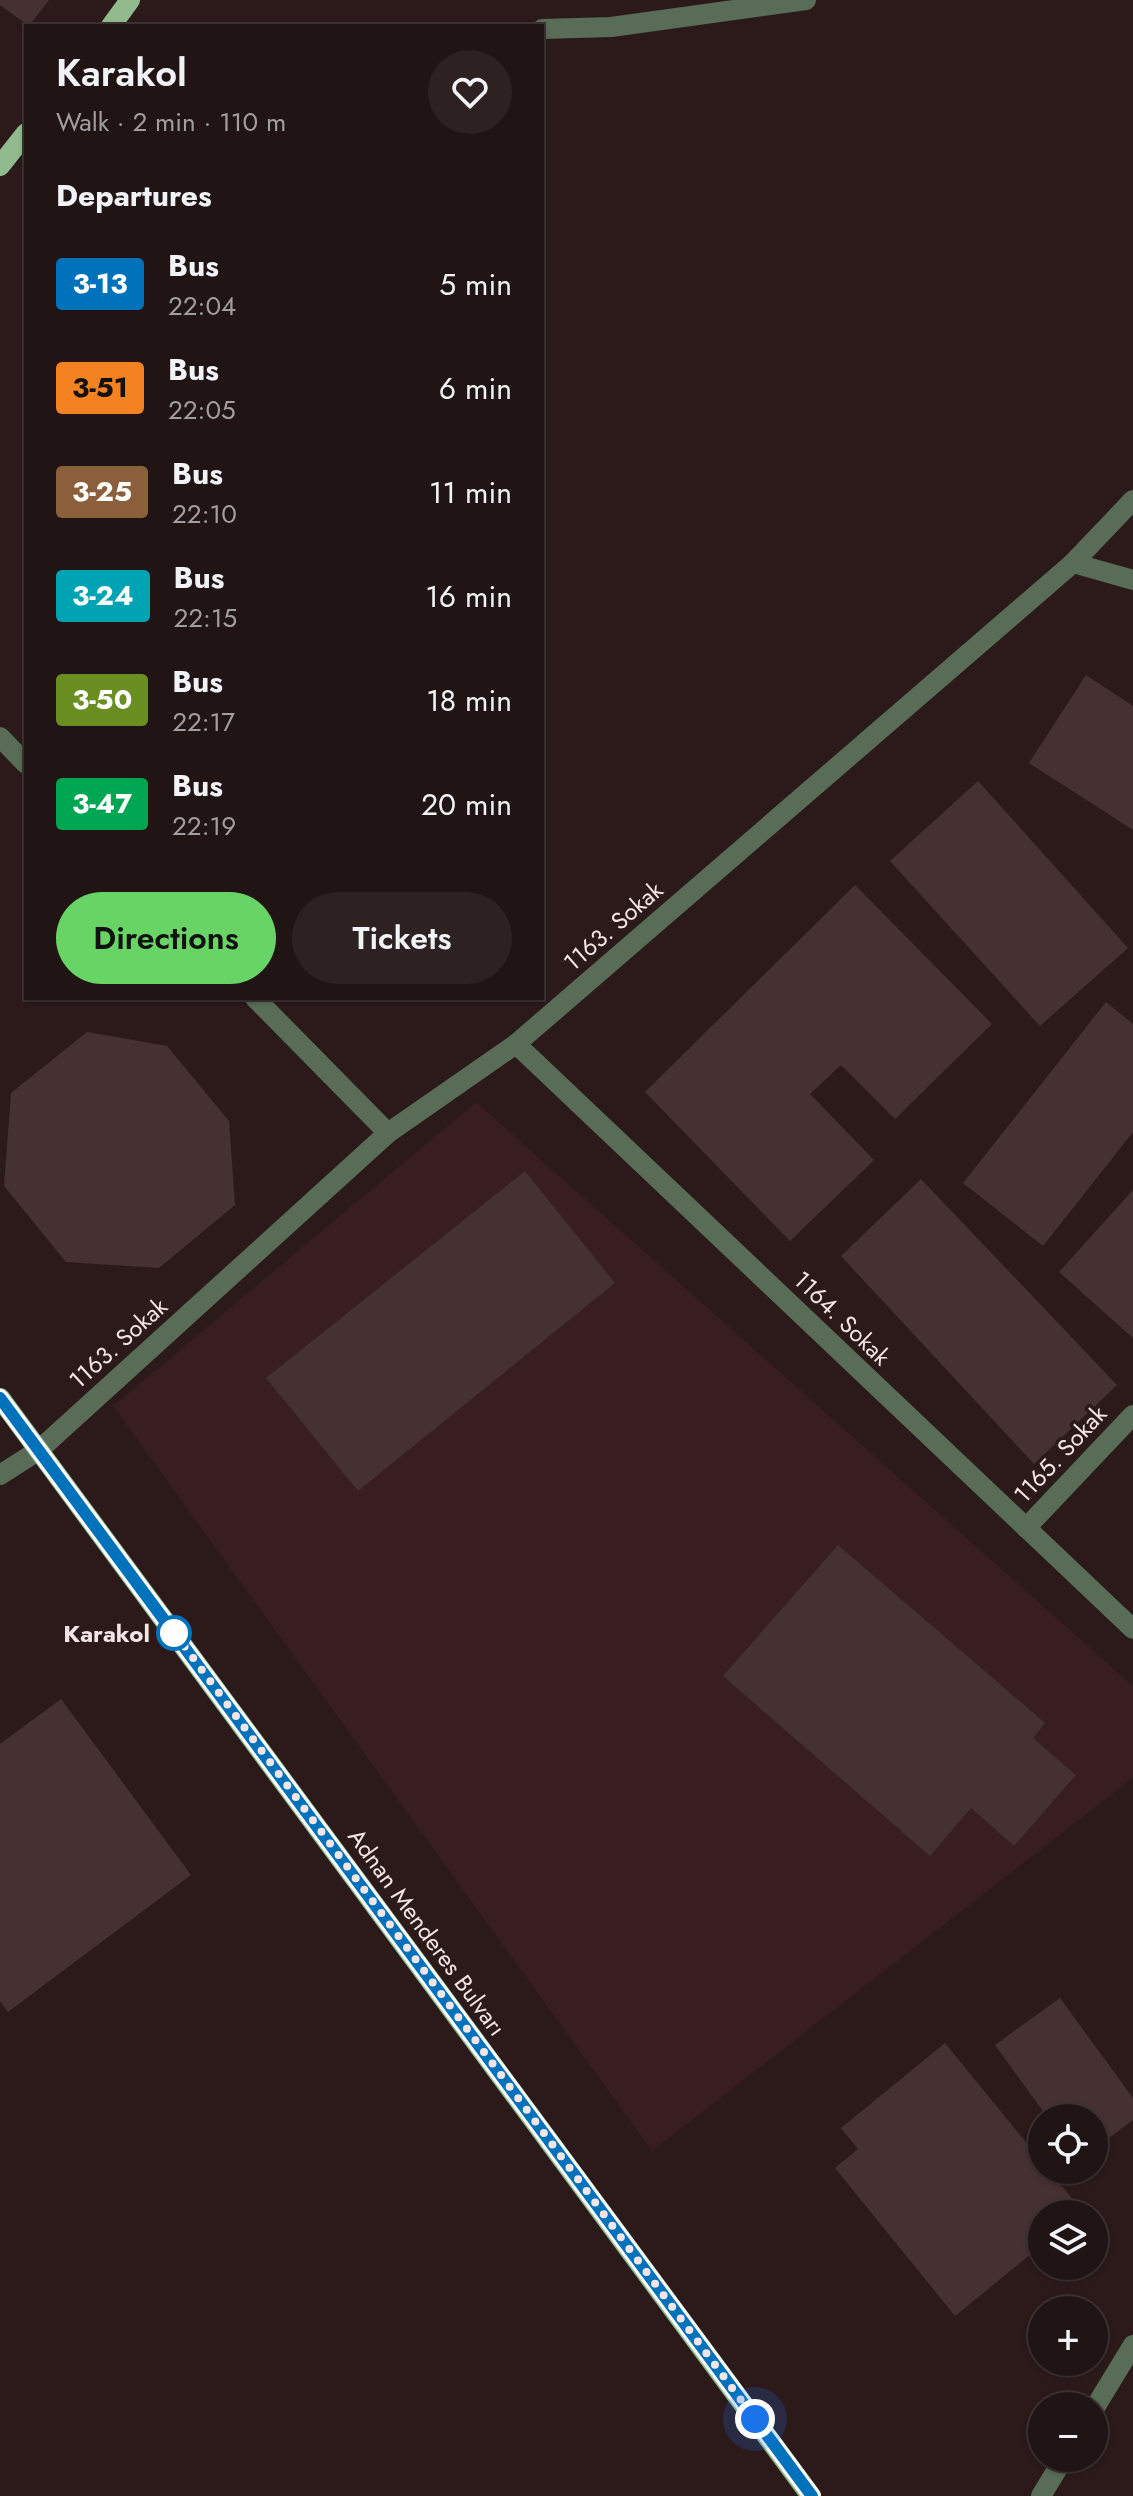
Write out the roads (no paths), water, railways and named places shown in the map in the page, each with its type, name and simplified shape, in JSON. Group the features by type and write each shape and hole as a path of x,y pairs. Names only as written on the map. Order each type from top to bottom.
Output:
{"main road":[{"path":"112,24 130,0"},
{"path":"0,166 24,136"},
{"name":"Adnan Menderes Bulvarı","path":"0,1398 811,2496"}],"street":[{"path":"544,29 611,27 806,0"},
{"name":"1163. Sokak","path":"0,1475 39,1450 388,1133 516,1044 1073,563 1133,500"},
{"path":"1073,563 1133,580"},
{"path":"0,737 24,762"},
{"path":"257,1000 388,1133"},
{"name":"1164. Sokak","path":"516,1044 1133,1629"},
{"name":"1165. Sokak","path":"1026,1528 1133,1415"},
{"path":"1104,2392 1133,2345"},
{"path":"1041,2496 1056,2472"}],"place":[{"name":"Karakol","path":"174,1633"}]}
